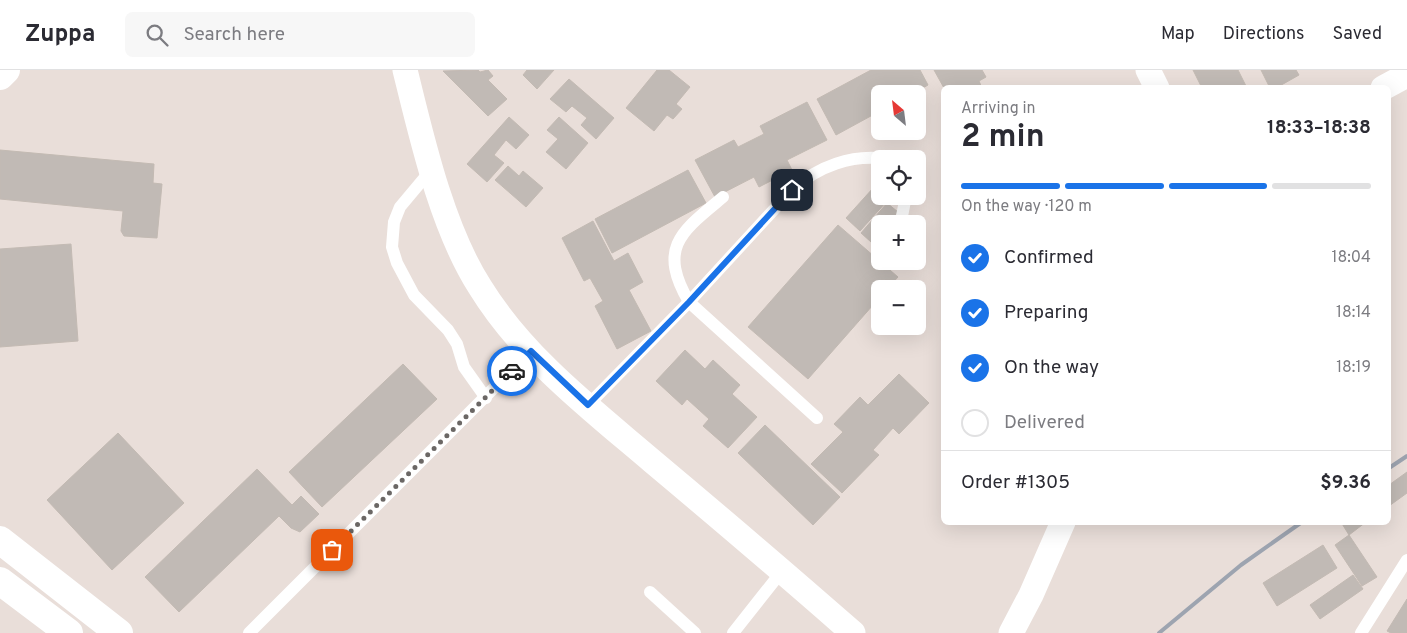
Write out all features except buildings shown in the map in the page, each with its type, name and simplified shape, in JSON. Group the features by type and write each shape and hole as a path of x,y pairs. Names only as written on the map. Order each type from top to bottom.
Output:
{"main road":[{"path":"0,76 6,70"},
{"path":"0,540 119,633"},
{"path":"0,581 69,633"}],"street":[{"path":"405,70 432,168 454,235 479,286 500,317 531,351 588,405 853,633"},
{"path":"1148,70 1156,85"},
{"path":"1389,85 1407,75"},
{"path":"1011,633 1031,595 1062,525"}],"lane":[{"path":"588,405 689,302 806,177 838,163 871,157"},
{"path":"432,168 400,208 394,222 392,247 397,263 414,295 448,330 457,344 464,367 486,398"},
{"path":"723,197 686,228 677,242 676,271 679,284 689,302 817,418"},
{"path":"249,633 531,351"},
{"path":"1361,633 1407,560"},
{"path":"733,633 782,571"},
{"path":"650,592 695,633"}],"railway":[{"path":"1391,467 1407,456"},
{"path":"1159,633 1241,565 1298,525"}],"way so far":[{"path":"332,550 512,371"}],"route":[{"path":"512,371 531,351 588,405 689,302 792,190"}]}
